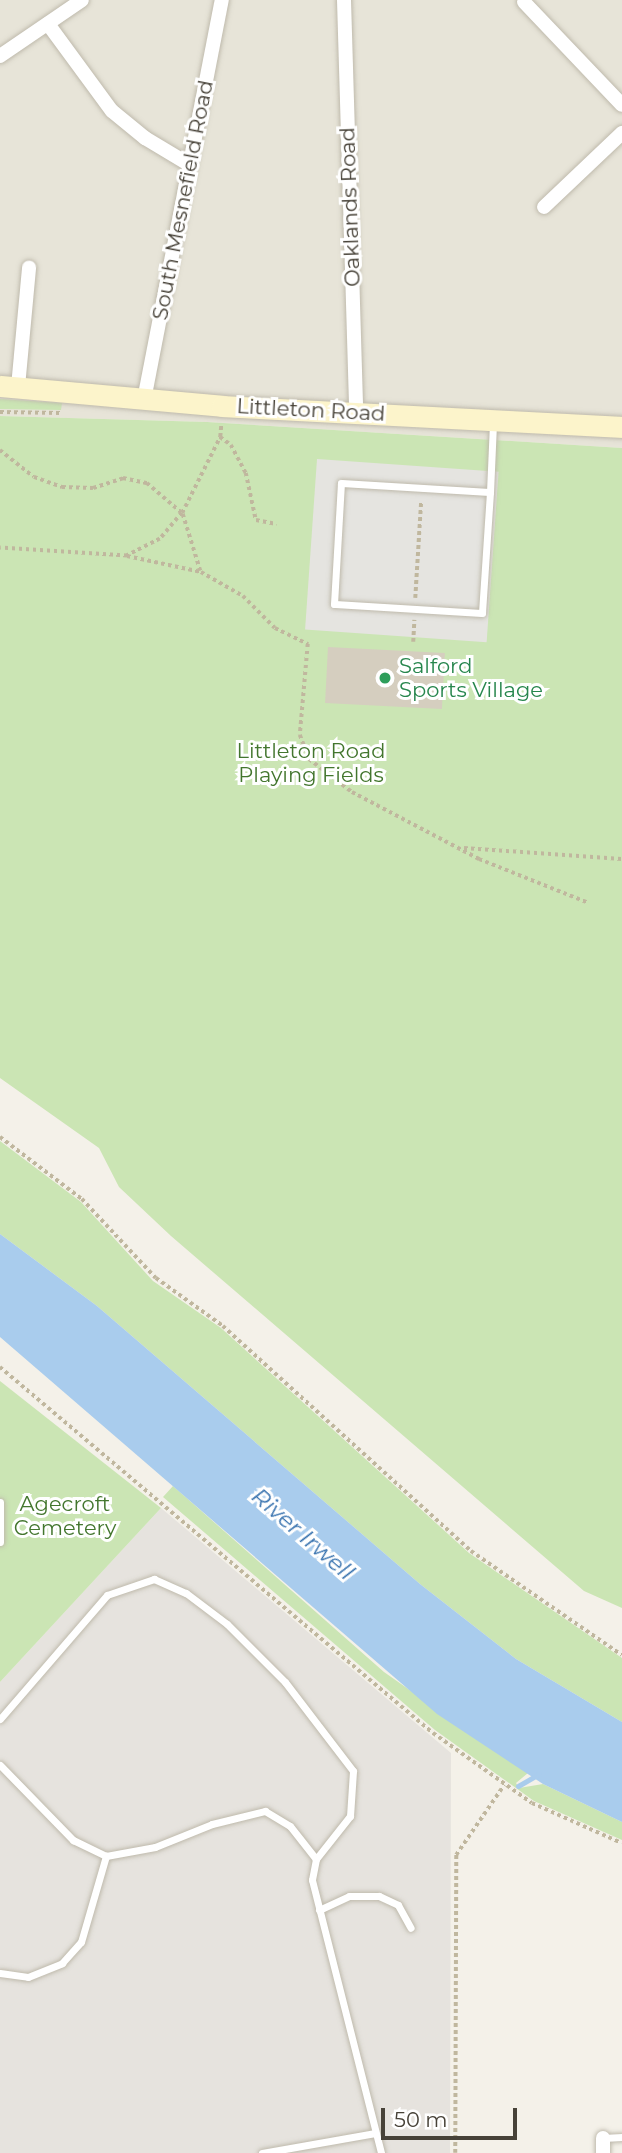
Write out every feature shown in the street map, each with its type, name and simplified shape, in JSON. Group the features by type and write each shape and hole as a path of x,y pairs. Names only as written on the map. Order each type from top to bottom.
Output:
{"street":[{"path":"0,56 82,0"},
{"name":"South Mesnefield Road","path":"144,400 222,0"},
{"name":"Oaklands Road","path":"344,0 356,413"},
{"path":"524,2 622,105"},
{"path":"48,24 112,111 145,138 190,165"},
{"path":"544,207 622,133"},
{"path":"9,387 29,268"},
{"name":"Littleton Road","path":"9,387 222,406 622,427"},
{"path":"603,2137 603,2153"}],"lane":[{"path":"490,492 341,483 334,604 482,613 490,492 493,419"},
{"path":"0,1502 0,1542"},
{"path":"0,1720 107,1595 154,1579 186,1593 227,1624 285,1682 353,1771 350,1816 316,1859 312,1880 381,2153"},
{"path":"0,1765 73,1840 106,1856 155,1847 212,1824 265,1811 290,1826 316,1859"},
{"path":"0,1973 28,1977 62,1963 80,1942 106,1856"},
{"path":"319,1910 349,1896 379,1896 398,1905 411,1927"},
{"path":"262,2153 374,2133"},
{"path":"603,2137 622,2137"}],"path":[{"path":"127,556 160,539 182,513 220,437 222,406"},
{"path":"220,437 231,445 246,473 256,520 276,524"},
{"path":"0,450 34,477 62,487 93,488 123,478 147,483 182,513 201,572"},
{"path":"413,642 422,488"},
{"path":"0,548 127,556 201,572 243,596 275,628 307,643 300,735 309,759 363,799 418,830 589,904"},
{"path":"460,848 622,859"},
{"path":"0,1137 82,1199 156,1278 223,1326 471,1551 622,1655"},
{"path":"0,1367 433,1733 533,1803 622,1843"},
{"path":"455,2153 456,1855 504,1785"}],"shaded area":[{"path":"0,0 622,0 622,448 207,422 0,416"},
{"path":"317,459 499,472 487,642 305,630"},
{"path":"161,1508 451,1753 450,2153 0,2153 0,1682"}],"green space":[{"path":"0,399 62,403 61,410 0,409"},
{"name":"Littleton Road Playing Fields","path":"0,416 207,422 622,448 622,1608 584,1591 171,1236 119,1187 99,1148 0,1078"},
{"path":"0,1141 81,1202 153,1281 221,1328 469,1553 622,1658 622,1722 516,1659 420,1584 97,1306 0,1234"},
{"name":"Agecroft Cemetery","path":"0,1381 161,1508 0,1682"},
{"path":"173,1486 384,1672 528,1773 516,1783 519,1788 543,1784 622,1822 622,1840 534,1801 435,1730 163,1497"}],"water":[{"name":"River Irwell","path":"0,1234 97,1306 420,1584 516,1659 622,1722 622,1822 543,1784 437,1714 0,1337"}],"building":[{"name":"Salford Sports Village","path":"328,647 445,653 442,709 325,703"}],"waterway":[{"path":"518,1786 539,1774"}],"place":[{"name":"Salford Sports Village","path":"385,678"}]}
